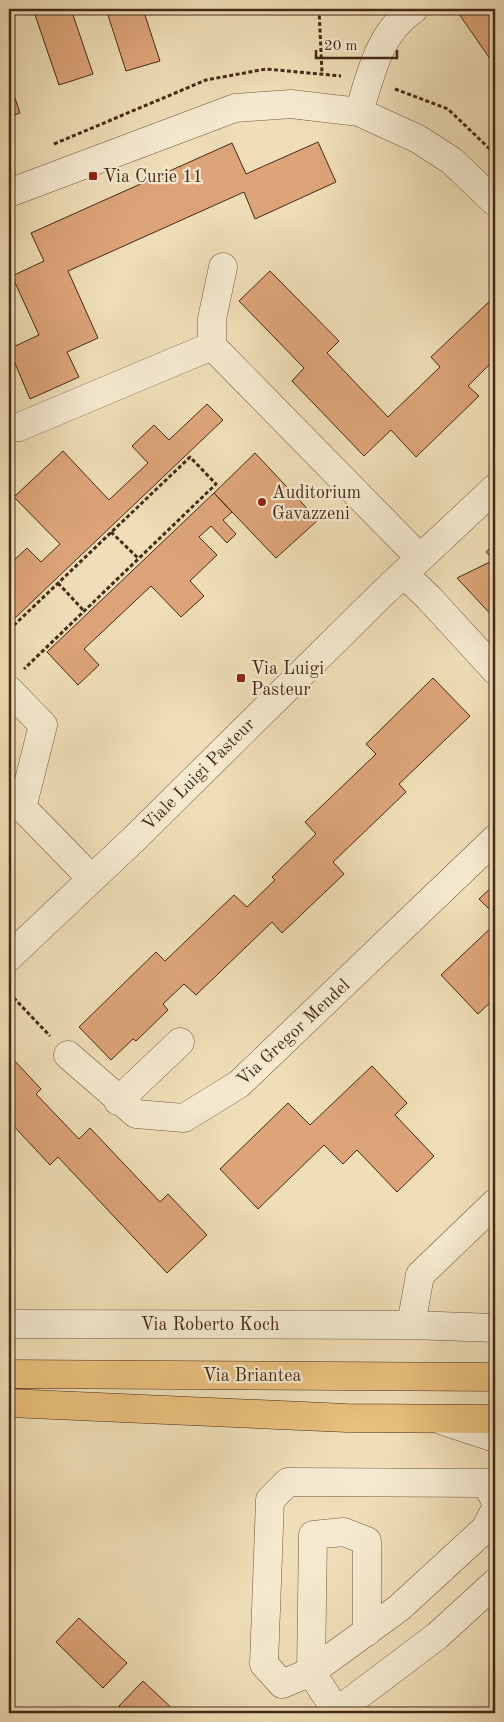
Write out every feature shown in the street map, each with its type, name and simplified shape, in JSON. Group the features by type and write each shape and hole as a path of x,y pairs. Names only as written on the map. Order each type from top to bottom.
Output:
{"main road":[{"name":"Via Briantea","path":"9,1374 495,1377"},
{"name":"Via Briantea","path":"9,1403 347,1418 495,1418"}],"street":[{"path":"359,112 382,44 407,14 414,9"},
{"path":"9,193 235,108 291,104 359,112 418,139 452,161 495,202"},
{"path":"223,267 212,320 212,346 412,566 429,598 495,670"},
{"path":"9,428 18,427 212,346"},
{"name":"Viale Luigi Pasteur","path":"9,957 412,566 495,488"},
{"path":"16,680 43,725 15,801 91,878"},
{"name":"Via Gregor Mendel","path":"68,1055 118,1101 136,1114 184,1118 239,1084 495,839"},
{"path":"118,1101 180,1042"},
{"path":"411,1325 420,1276 495,1203"},
{"name":"Via Roberto Koch","path":"9,1324 411,1325 495,1328"},
{"name":"Via Briantea","path":"437,1418 495,1438"},
{"path":"495,1500 486,1483 288,1482 270,1500 264,1664 282,1684 311,1672 399,1608 484,1530 495,1510"},
{"path":"366,1632 368,1541 344,1532 313,1535 311,1672 336,1713 437,1636 495,1583"}],"path":[{"path":"320,9 322,73"},
{"path":"9,630 190,457 216,484 84,610 16,680"},
{"path":"111,532 138,558"},
{"path":"58,583 84,610"},
{"path":"9,993 68,1055"}],"building":[{"path":"33,9 71,9 93,74 59,85"},
{"path":"106,9 143,9 160,61 126,71"},
{"path":"468,9 495,9 495,66 459,14"},
{"path":"9,80 20,113 9,117"},
{"path":"318,142 336,182 255,219 244,192 68,271 98,338 67,352 79,377 30,399 9,349 39,335 12,276 44,261 31,233 232,143 246,174"},
{"path":"270,271 339,341 327,353 388,417 440,367 431,357 492,299 495,302 495,359 468,386 479,396 416,457 391,430 364,456 292,381 304,368 239,301"},
{"path":"207,404 223,420 15,618 9,611 9,565 27,548 41,562 60,544 14,497 63,451 109,500 148,463 132,446 154,425 169,440"},
{"name":"Auditorium Gavazzeni","path":"255,453 318,520 276,558 214,493"},
{"path":"214,493 232,512 223,520 236,534 227,543 211,526 199,537 217,555 190,581 204,596 181,617 151,586 84,649 99,665 78,685 47,652"},
{"path":"495,543 495,619 457,578 494,560 486,552"},
{"path":"433,678 470,716 399,784 406,792 333,862 344,874 282,933 272,922 196,995 184,984 163,1004 168,1010 136,1041 133,1039 111,1060 79,1027 156,952 165,961 234,895 247,907 275,880 272,877 316,834 305,822 376,754 366,744"},
{"path":"495,884 495,915 479,899"},
{"path":"495,924 495,998 478,1014 441,975"},
{"path":"12,1058 41,1089 36,1094 79,1139 90,1128 160,1202 168,1194 207,1235 167,1273 58,1157 50,1165 9,1123 9,1061"},
{"path":"372,1066 407,1103 395,1115 434,1156 397,1192 357,1150 343,1164 324,1145 258,1209 220,1169 288,1103 310,1125"},
{"path":"79,1618 127,1663 103,1688 56,1642"},
{"path":"143,1681 177,1713 127,1713 119,1706"}],"place":[{"name":"Via Curie 11","path":"93,176"},
{"name":"Auditorium Gavazzeni","path":"262,502"},
{"name":"Via Luigi Pasteur","path":"241,678"}]}
